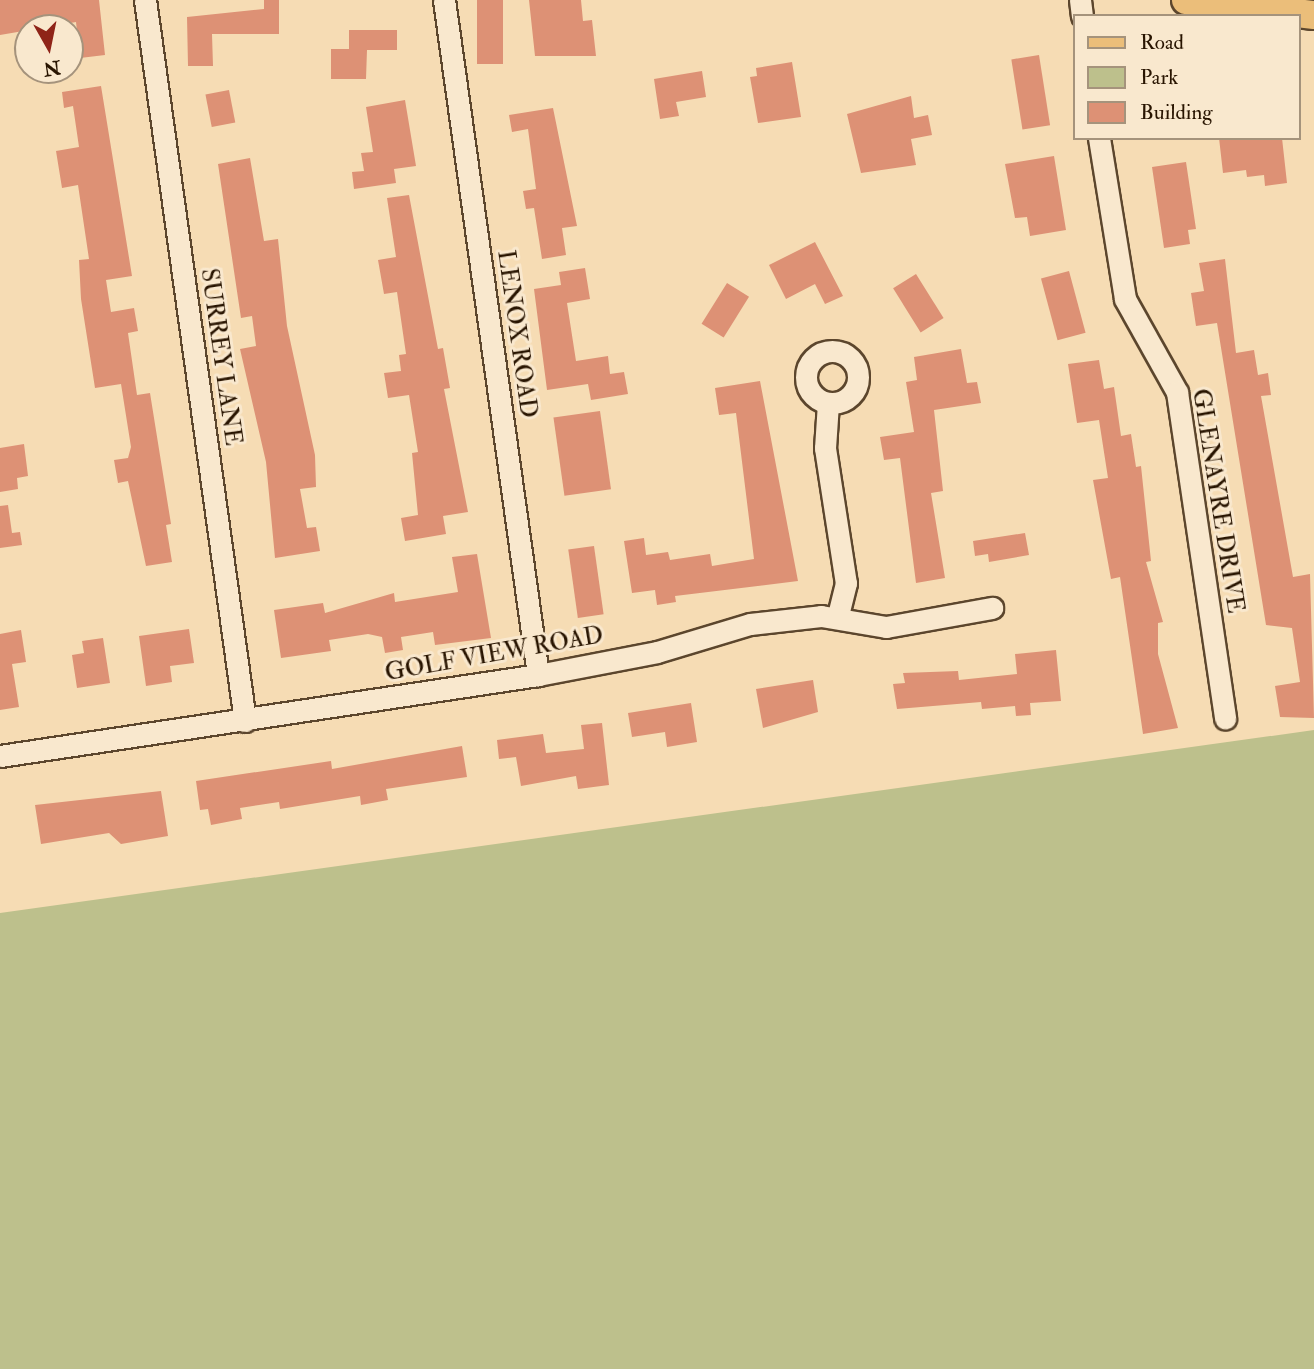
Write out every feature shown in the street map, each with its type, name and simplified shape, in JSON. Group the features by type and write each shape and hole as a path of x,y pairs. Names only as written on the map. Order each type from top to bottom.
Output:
{"main road":[{"path":"1186,0 1314,15"}],"street":[{"name":"SURREY LANE","path":"145,0 245,721"},
{"name":"LENOX ROAD","path":"444,0 538,675"},
{"name":"GLENAYRE DRIVE","path":"1099,140 1125,299 1177,392 1225,718"},
{"path":"828,403 825,448 846,583 837,618"},
{"name":"GOLF VIEW ROAD","path":"0,756 538,675 657,652 713,631 802,616 837,618 886,627 992,608"}],"green space":[{"path":"1314,730 1314,1369 0,1369 0,913"}],"building":[{"path":"0,0 99,0 105,55 84,58 84,14 14,14 14,33 0,35"},
{"path":"264,0 279,0 279,34 212,34 213,66 188,66 187,17 264,9"},
{"path":"477,0 503,0 503,64 477,64"},
{"path":"529,0 581,0 583,21 592,20 596,56 535,56"},
{"path":"349,30 397,30 397,50 367,50 366,79 331,79 331,49 349,49"},
{"path":"1039,55 1050,125 1022,130 1011,59"},
{"path":"792,62 801,117 758,123 750,77 757,76 756,68"},
{"path":"702,71 706,97 676,102 679,116 660,119 654,79"},
{"path":"101,86 132,276 106,280 111,312 134,308 138,331 128,333 137,395 150,393 171,524 166,525 172,562 146,566 128,481 118,483 114,460 128,458 131,447 121,384 95,388 81,299 79,260 89,259 78,185 62,188 56,151 79,147 73,106 64,108 62,92"},
{"path":"229,90 235,122 212,127 205,95"},
{"path":"911,96 914,118 928,115 932,135 911,139 916,165 861,173 847,114"},
{"path":"405,100 416,166 394,169 396,183 354,189 352,172 364,171 361,153 373,152 366,107"},
{"path":"553,108 577,226 562,228 566,255 542,259 534,208 526,209 523,191 536,189 528,129 512,132 509,115"},
{"path":"1219,140 1282,140 1287,183 1265,186 1264,175 1247,177 1246,170 1223,173"},
{"path":"1054,156 1066,230 1030,236 1027,217 1015,218 1005,164"},
{"path":"250,158 264,241 278,239 287,326 315,455 316,487 300,489 307,528 316,527 320,551 275,558 266,462 240,349 256,346 252,316 241,318 218,164"},
{"path":"1186,162 1196,229 1188,230 1190,244 1164,248 1152,167"},
{"path":"409,195 438,349 443,348 450,388 444,389 468,512 443,516 446,534 405,541 401,518 418,515 412,453 418,452 409,395 388,398 384,373 401,371 399,355 406,354 397,292 384,294 378,260 396,257 387,198"},
{"path":"815,242 843,296 825,304 815,284 786,299 769,265"},
{"path":"1225,259 1236,353 1254,350 1258,375 1268,373 1271,395 1261,396 1293,577 1310,574 1314,718 1280,717 1275,686 1300,682 1292,628 1266,625 1217,323 1196,326 1191,293 1204,291 1199,263"},
{"path":"585,268 590,299 567,303 576,361 608,356 610,374 624,372 628,394 591,400 588,384 547,390 534,289 561,285 559,272"},
{"path":"1069,271 1086,333 1058,340 1041,279"},
{"path":"916,274 944,318 921,332 893,288"},
{"path":"727,283 749,297 724,337 702,324"},
{"path":"961,349 967,383 977,382 981,403 934,410 943,491 931,493 945,578 916,583 900,458 884,460 880,437 914,432 906,382 917,380 914,357"},
{"path":"1099,360 1104,389 1114,387 1121,436 1131,434 1136,467 1141,466 1151,561 1146,562 1163,622 1158,623 1158,654 1178,728 1143,734 1120,577 1111,579 1093,480 1108,478 1099,420 1077,423 1068,364"},
{"path":"760,381 798,581 675,596 676,602 657,605 655,590 632,593 624,541 644,538 646,555 668,552 670,560 710,554 712,566 754,559 736,413 719,415 715,388"},
{"path":"600,411 611,489 564,496 553,418"},
{"path":"24,444 28,476 17,478 18,489 0,492 0,448"},
{"path":"8,505 12,533 20,532 22,545 0,548 0,506"},
{"path":"1025,533 1029,555 989,562 988,554 975,556 973,541"},
{"path":"594,546 604,614 578,618 568,550"},
{"path":"477,554 491,638 435,645 433,632 401,637 403,650 385,653 382,637 368,634 329,640 331,651 281,658 274,610 323,603 325,613 394,593 395,602 458,592 452,557"},
{"path":"189,629 194,663 170,666 172,682 146,686 139,636"},
{"path":"21,630 26,662 12,664 19,707 0,710 0,634"},
{"path":"103,638 110,683 77,688 72,655 84,653 82,641"},
{"path":"1056,650 1061,701 1030,703 1031,715 1016,716 1015,706 982,709 981,702 897,709 893,684 905,683 903,673 958,671 959,680 1017,674 1015,654"},
{"path":"813,680 818,712 763,728 756,689"},
{"path":"691,703 697,742 667,747 665,732 632,737 628,713"},
{"path":"602,723 609,785 578,789 576,776 521,786 516,757 499,759 497,740 543,734 546,753 584,749 581,725"},
{"path":"462,746 467,777 386,789 388,800 361,805 360,796 280,809 279,802 240,808 242,819 211,825 208,809 200,810 196,781 331,761 332,769"},
{"path":"161,791 168,836 121,844 109,833 41,844 35,805"}]}
